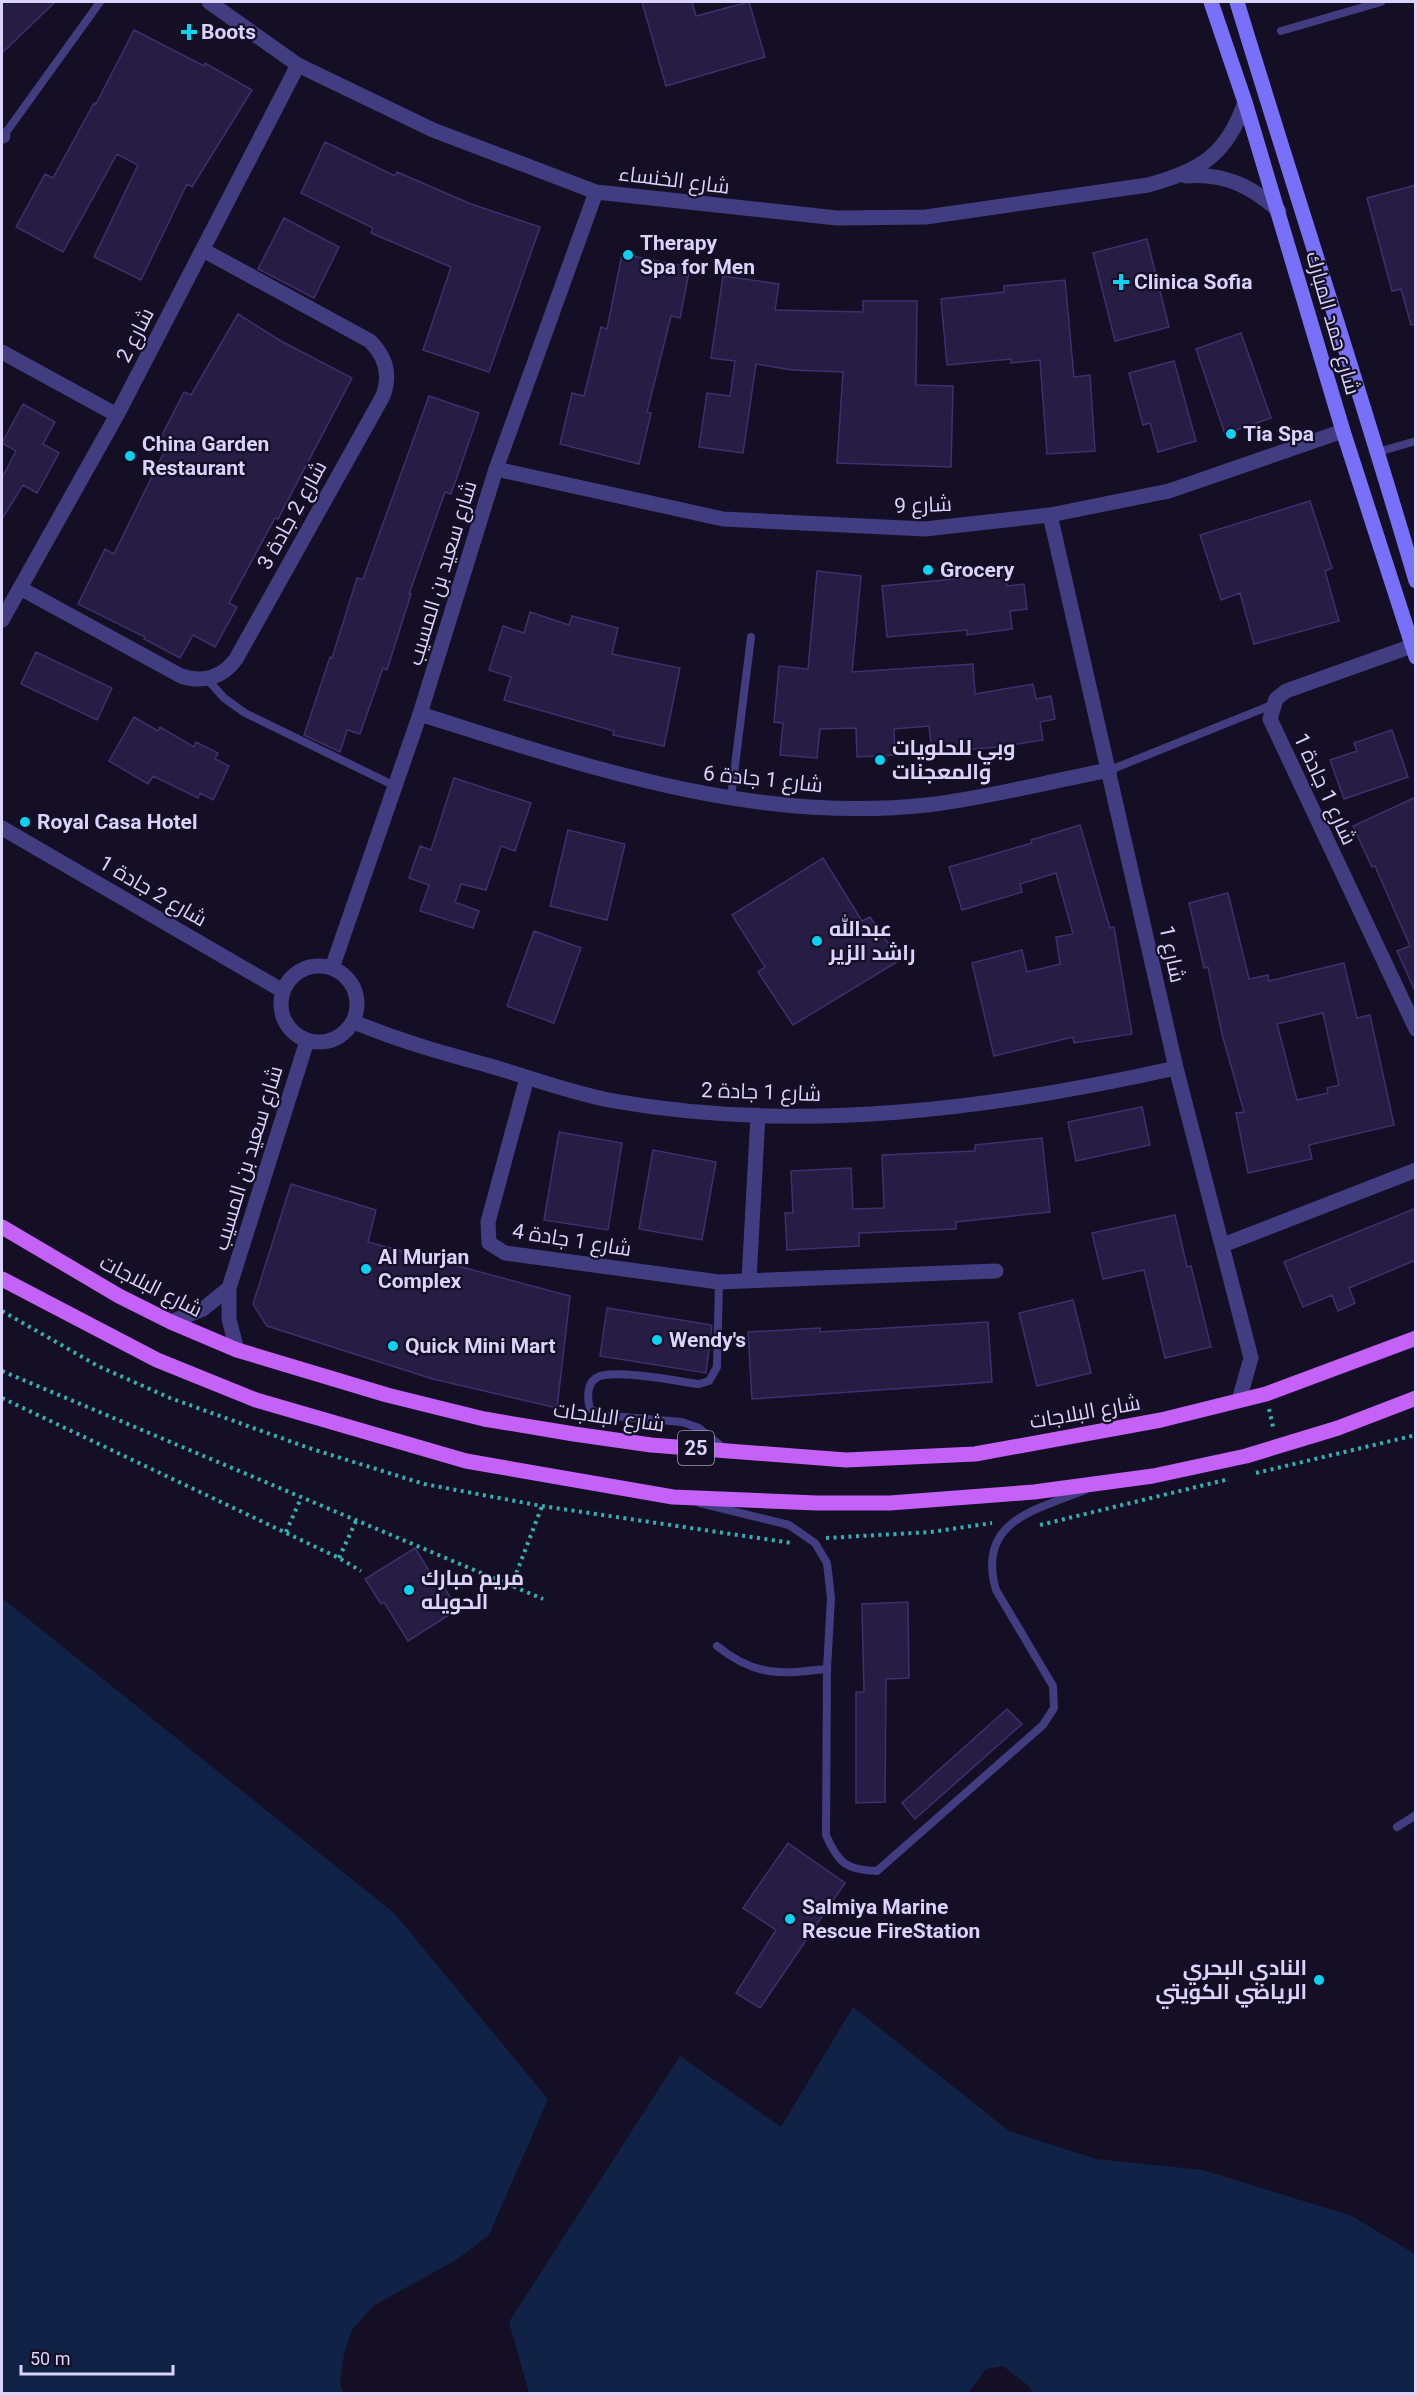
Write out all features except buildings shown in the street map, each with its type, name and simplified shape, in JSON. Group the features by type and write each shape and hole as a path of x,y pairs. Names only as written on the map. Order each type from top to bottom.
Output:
{"main road":[{"name":"شارع حمد المبارك","path":"1211,2 1245,102 1343,431 1414,651"},
{"name":"شارع حمد المبارك","path":"1237,2 1416,581"},
{"name":"شارع البلاجات","path":"2,1227 119,1296 171,1322 237,1350 314,1375 484,1419 651,1445 846,1461 975,1454 1161,1420 1239,1400 1366,1359 1416,1338"},
{"path":"2,1279 157,1360 256,1400 466,1461 673,1497 786,1503 890,1503 972,1498 1153,1476 1246,1456 1338,1428 1416,1398"}],"street":[{"name":"شارع الخنساء","path":"209,2 298,65 433,130 596,192 837,218 926,217 1148,185 1177,177 1201,166 1221,149 1237,127 1245,102"},
{"name":"شارع 2","path":"2,620 117,415 298,65"},
{"name":"شارع الخنساء","path":"1177,177 1205,175 1233,180 1258,193 1279,211"},
{"name":"شارع سعيد بن المسيب","path":"332,968 420,714 496,470 596,192"},
{"name":"شارع 2 جادة 3","path":"202,250 370,341 383,358 387,378 383,396 236,659 224,672 207,679"},
{"path":"2,352 117,415"},
{"name":"شارع 9","path":"496,470 723,519 925,529 1050,515 1169,491 1343,431"},
{"name":"شارع 1","path":"1050,515 1110,770 1176,1068 1251,1358 1251,1368 1239,1400"},
{"path":"20,588 181,676 207,679"},
{"path":"1272,705 1286,691 1414,651"},
{"name":"شارع 1 جادة 1","path":"1272,705 1272,726 1416,1029"},
{"name":"شارع 1 جادة 6","path":"420,714 630,779 731,798 841,807 928,805 1110,770"},
{"name":"شارع 2 جادة 1","path":"2,828 283,991"},
{"path":"312,966 332,968 342,973 355,990 358,1000 354,1022 339,1038 318,1043 307,1041 298,1036 285,1021 281,1001 283,991 294,975 303,970 312,966"},
{"name":"شارع 1 جادة 2","path":"354,1022 427,1050 611,1100 684,1110 758,1116 843,1116 948,1108 1094,1086 1176,1068"},
{"name":"شارع سعيد بن المسيب","path":"237,1350 229,1319 229,1287 307,1041"},
{"name":"شارع 1 جادة 4","path":"527,1078 488,1222 489,1243 505,1253 719,1282 996,1271"},
{"path":"749,1280 758,1116"},
{"path":"1223,1245 1416,1170"},
{"path":"171,1322 203,1309 229,1287"}],"lane":[{"path":"2,137 100,2"},
{"path":"1281,31 1381,2"},
{"path":"1378,452 1416,441"},
{"path":"731,798 752,637"},
{"path":"207,679 224,698 245,713 395,786"},
{"path":"1110,770 1272,705"},
{"path":"719,1282 717,1367 709,1381 699,1384 615,1375 598,1377 591,1383 586,1397 590,1409 602,1415 682,1422 699,1428 728,1451"},
{"path":"673,1497 789,1525 815,1543 827,1563 830,1586 826,1835 835,1856 854,1870 877,1870 1043,1725 1053,1708 1053,1686 996,1590 991,1572 993,1553 999,1535 1016,1517 1106,1482"},
{"path":"717,1646 740,1662 766,1672 779,1674 827,1669"},
{"path":"1397,1827 1416,1815"}],"path":[{"path":"2,1311 98,1366 170,1398 278,1437 424,1484 542,1506 617,1516"},
{"path":"2,1371 543,1599"},
{"path":"2,1398 25,1406 339,1558 361,1571"},
{"path":"1249,1475 1416,1435"},
{"path":"1186,1490 1228,1480"},
{"path":"286,1532 301,1498"},
{"path":"511,1587 542,1506"},
{"path":"339,1558 356,1521"}],"water":[{"path":"2,1598 394,1913 548,2099 489,2235 456,2260 373,2306 352,2330 344,2354 340,2382 343,2393 2,2393"},
{"path":"853,2007 1009,2131 1096,2159 1203,2170 1352,2216 1415,2254 1415,2393 1033,2393 1030,2387 1003,2366 986,2369 968,2393 529,2393 509,2322 680,2056 781,2127"}],"place":[{"name":"Boots","path":"189,32"},
{"name":"Therapy Spa for Men","path":"628,255"},
{"name":"Clinica Sofia","path":"1121,282"},
{"name":"Tia Spa","path":"1231,434"},
{"name":"China Garden Restaurant","path":"130,456"},
{"name":"Grocery","path":"928,570"},
{"name":"وبي للحلويات والمعجنات","path":"880,760"},
{"name":"Royal Casa Hotel","path":"25,822"},
{"name":"عبدالله راشد الزير","path":"817,941"},
{"name":"Al Murjan Complex","path":"366,1269"},
{"name":"Wendy's","path":"657,1340"},
{"name":"Quick Mini Mart","path":"393,1346"},
{"name":"مريم مبارك الحويله","path":"409,1590"},
{"name":"Salmiya Marine Rescue FireStation","path":"790,1919"},
{"name":"النادي البحري الرياضي الكويتي","path":"1319,1980"}]}
